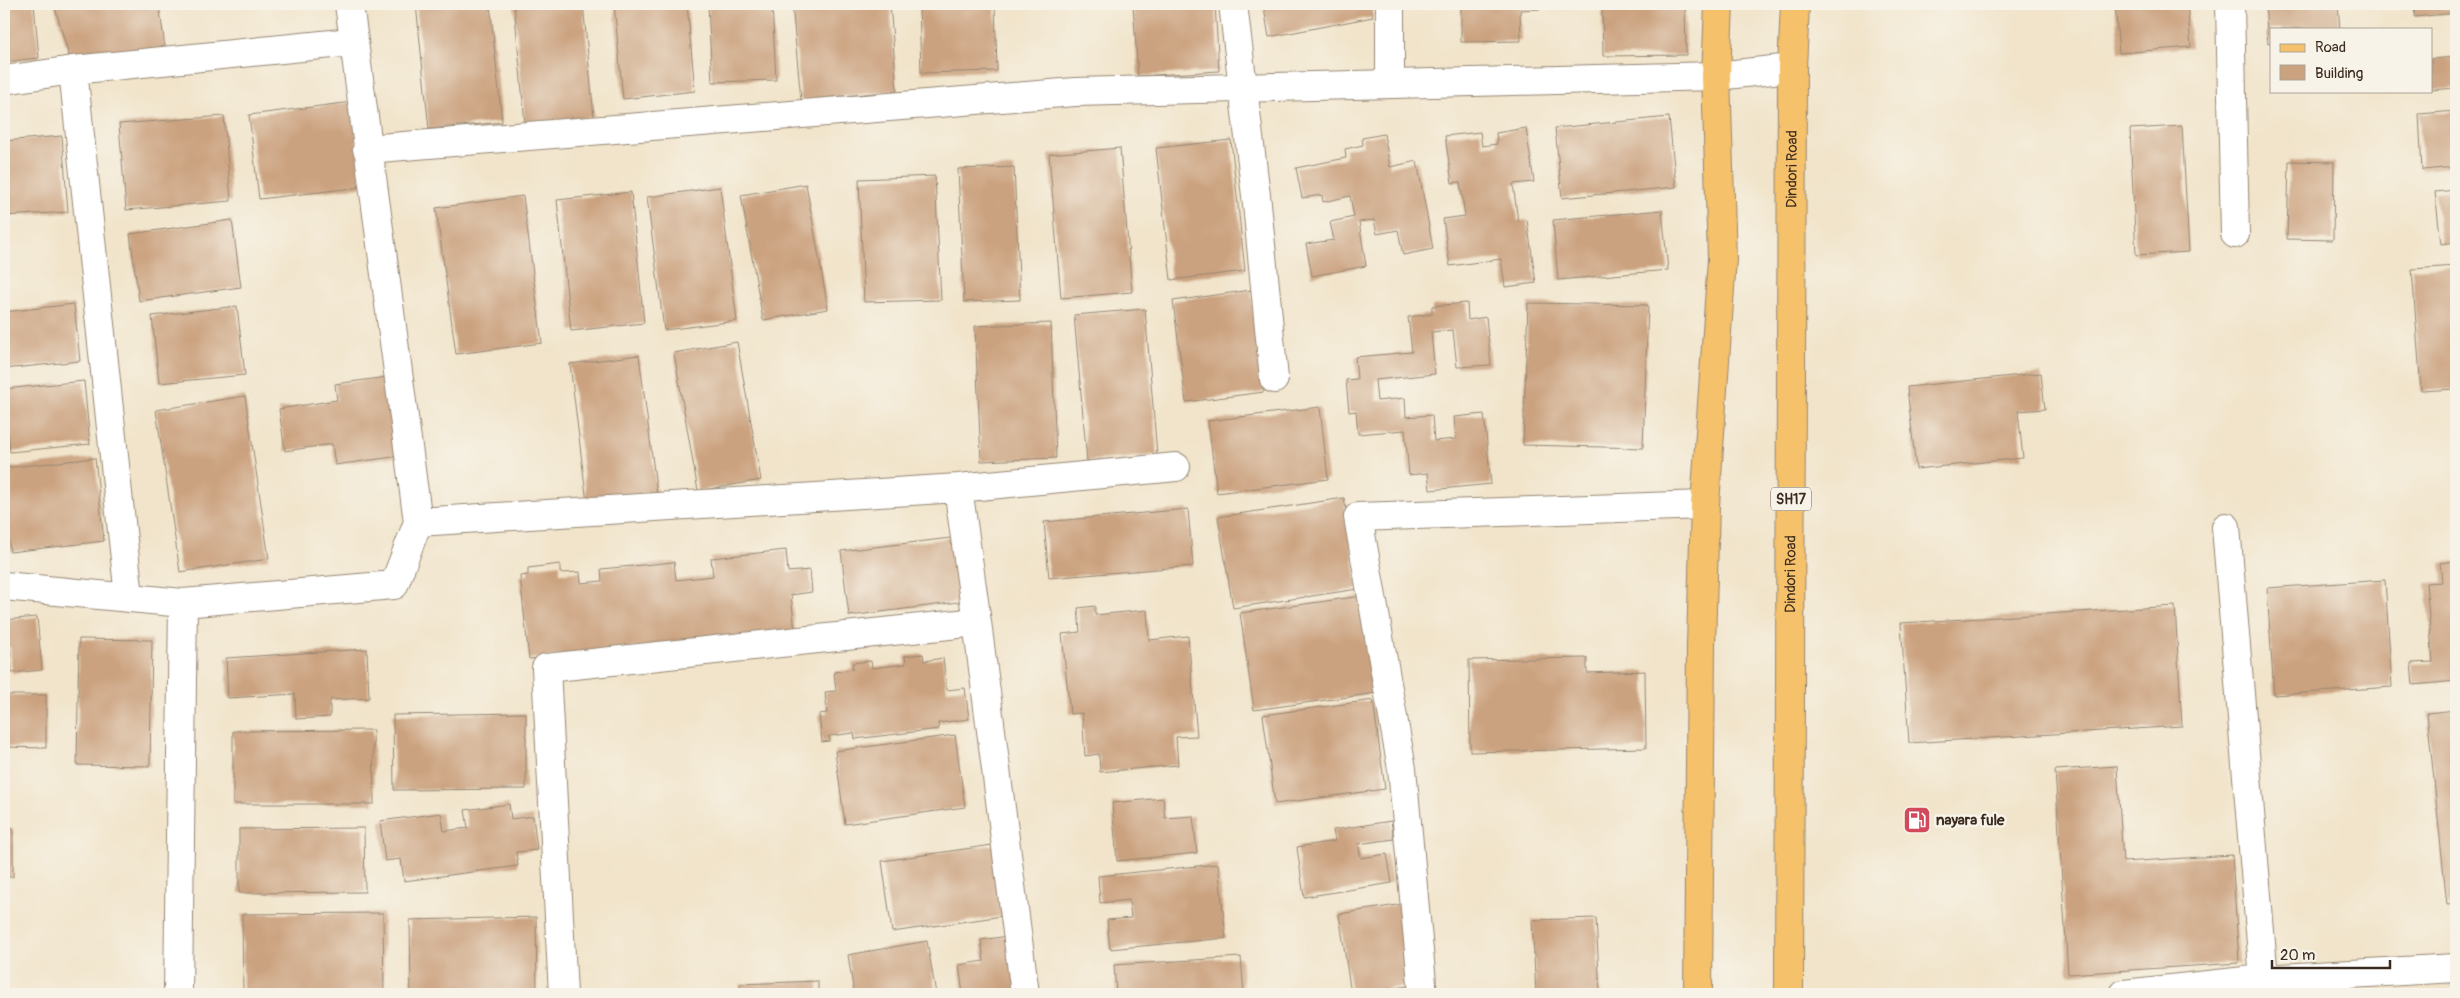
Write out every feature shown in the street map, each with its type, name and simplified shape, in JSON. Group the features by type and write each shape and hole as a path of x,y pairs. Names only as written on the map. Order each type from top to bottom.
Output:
{"main road":[{"path":"1698,994 1701,646 1705,505 1722,259 1716,76 1719,4"},
{"name":"Dindori Road","path":"1789,994 1792,68 1796,4"}],"street":[{"path":"4,586 183,603 394,585 418,522 348,4"},
{"path":"1233,4 1274,379"},
{"path":"1390,4 1390,84"},
{"path":"2230,4 2235,234"},
{"path":"4,80 73,70 352,42"},
{"path":"367,149 1075,92 1716,76 1792,68"},
{"path":"73,70 129,597"},
{"path":"418,522 958,488 1176,466"},
{"path":"958,488 1025,994"},
{"path":"1423,994 1402,769 1358,517 1705,505"},
{"path":"2226,527 2264,978"},
{"path":"178,994 183,603"},
{"path":"563,994 546,668 977,622"},
{"path":"2124,994 2264,978 2456,968"}],"building":[{"path":"4,4 34,4 39,58 4,62"},
{"path":"54,4 159,4 166,55 73,70"},
{"path":"416,4 490,4 502,122 429,129"},
{"path":"514,4 583,4 594,117 525,124"},
{"path":"614,4 687,4 695,91 623,99"},
{"path":"708,4 772,4 776,80 712,82"},
{"path":"792,4 890,4 897,91 801,100"},
{"path":"919,4 995,4 997,71 921,73"},
{"path":"1133,4 1215,4 1219,71 1138,76"},
{"path":"1284,4 1370,4 1373,17 1269,37 1264,8"},
{"path":"1461,4 1540,4 1540,9 1520,10 1521,41 1461,42"},
{"path":"1602,4 1685,4 1686,55 1603,56"},
{"path":"2115,4 2187,4 2191,47 2119,53"},
{"path":"2265,4 2338,4 2340,28 2270,28 2270,42 2268,43"},
{"path":"2414,4 2456,4 2456,13 2415,17"},
{"path":"2456,57 2456,88 2432,90 2432,59"},
{"path":"352,102 362,187 259,199 249,115"},
{"path":"2456,111 2456,167 2422,170 2419,114"},
{"path":"224,116 231,201 126,210 119,124"},
{"path":"1669,117 1676,187 1562,198 1555,128"},
{"path":"2182,126 2189,252 2136,255 2130,129"},
{"path":"1526,128 1534,182 1513,184 1518,221 1527,220 1536,283 1505,287 1501,259 1450,266 1443,219 1465,216 1460,182 1452,183 1445,136 1480,132 1482,146 1497,144 1496,133"},
{"path":"1384,134 1390,167 1417,161 1433,249 1403,255 1398,230 1377,234 1374,220 1359,222 1366,266 1312,276 1306,244 1334,240 1330,222 1354,217 1350,196 1323,202 1322,195 1302,198 1296,168 1346,158 1345,149 1363,145 1362,138"},
{"path":"62,136 68,212 4,216 4,141"},
{"path":"1231,140 1245,271 1171,280 1156,148"},
{"path":"1120,148 1132,292 1061,298 1049,154"},
{"path":"2289,161 2334,162 2333,240 2287,239"},
{"path":"1014,167 1020,300 964,302 958,169"},
{"path":"935,176 941,300 864,302 859,179"},
{"path":"806,184 828,309 763,320 741,195"},
{"path":"720,187 737,321 664,330 647,197"},
{"path":"2456,190 2456,242 2441,244 2435,192"},
{"path":"631,192 644,323 571,331 557,200"},
{"path":"523,196 542,343 456,354 436,208"},
{"path":"1662,210 1668,270 1558,280 1553,220"},
{"path":"232,220 241,287 139,301 130,234"},
{"path":"2456,266 2456,389 2421,391 2412,269"},
{"path":"1251,290 1264,392 1186,402 1173,301"},
{"path":"1467,303 1468,320 1486,317 1491,365 1457,367 1453,330 1431,332 1435,374 1375,380 1377,401 1405,398 1406,417 1432,415 1434,441 1456,439 1454,417 1484,414 1491,484 1430,490 1428,473 1409,475 1405,430 1358,434 1356,411 1349,412 1346,380 1357,379 1355,357 1412,352 1408,317 1432,314 1432,306"},
{"path":"1528,303 1648,305 1643,448 1523,445"},
{"path":"74,304 80,361 4,369 4,312"},
{"path":"237,306 245,375 159,383 152,316"},
{"path":"1145,309 1157,455 1087,461 1074,315"},
{"path":"1051,323 1056,458 981,461 975,326"},
{"path":"737,342 761,480 698,491 674,353"},
{"path":"639,355 658,502 588,511 570,364"},
{"path":"2041,373 2045,409 2018,411 2023,458 1916,469 1907,387"},
{"path":"395,376 407,455 335,465 332,444 285,451 279,409 337,400 335,384"},
{"path":"84,381 90,444 10,452 4,389"},
{"path":"245,396 269,559 180,572 156,410"},
{"path":"1320,407 1328,479 1217,493 1208,421"},
{"path":"95,458 104,541 10,552 4,500 4,468"},
{"path":"1344,498 1358,589 1233,608 1218,517"},
{"path":"1188,509 1193,566 1049,578 1044,522"},
{"path":"959,537 967,601 849,616 841,551"},
{"path":"786,550 788,572 810,570 812,592 791,595 795,631 529,659 520,576 528,575 528,568 560,564 560,573 580,572 581,583 602,581 601,569 674,562 676,580 713,576 711,558"},
{"path":"2456,561 2456,681 2413,685 2411,663 2433,662 2426,583 2442,582 2440,563"},
{"path":"2385,580 2392,687 2274,695 2267,588"},
{"path":"1362,596 1377,693 1254,710 1240,613"},
{"path":"1095,606 1095,615 1147,610 1149,640 1188,636 1197,736 1176,737 1178,765 1100,772 1099,754 1085,756 1082,713 1070,714 1062,634 1080,632 1078,608"},
{"path":"2175,606 2182,726 1909,743 1901,623"},
{"path":"37,617 42,670 12,673 10,647 4,647 4,620"},
{"path":"79,639 152,640 150,766 77,765"},
{"path":"367,649 369,698 330,700 330,717 296,719 295,694 228,698 226,658"},
{"path":"923,654 924,661 943,658 947,690 965,688 969,719 938,723 939,729 855,739 854,733 829,736 830,741 822,742 819,714 827,713 825,692 836,691 834,672 853,669 852,663 871,661 872,668 906,664 905,656"},
{"path":"1587,658 1587,673 1645,671 1646,748 1470,752 1469,660"},
{"path":"4,695 46,695 46,748 4,747"},
{"path":"1373,700 1385,789 1275,804 1263,715"},
{"path":"2456,710 2456,904 2447,905 2427,713"},
{"path":"526,713 526,789 394,790 393,715"},
{"path":"373,730 374,804 233,804 233,731"},
{"path":"955,735 965,807 845,824 835,751"},
{"path":"2117,766 2123,862 2232,855 2239,963 2068,974 2055,770"},
{"path":"1163,798 1165,818 1193,816 1197,853 1117,861 1112,803"},
{"path":"509,804 511,819 533,816 537,850 516,852 518,866 404,881 401,859 385,861 380,821 441,813 444,831 468,828 465,810"},
{"path":"1391,821 1394,839 1358,844 1361,858 1387,854 1392,883 1304,897 1297,847 1335,841 1333,830"},
{"path":"364,828 365,892 239,893 239,829"},
{"path":"4,829 13,829 13,877 4,877"},
{"path":"999,844 1009,915 892,932 882,861"},
{"path":"1218,864 1226,938 1110,949 1107,920 1131,918 1129,900 1100,903 1098,876"},
{"path":"1404,904 1416,985 1351,994 1339,914"},
{"path":"383,913 384,994 243,994 242,914"},
{"path":"536,917 537,994 411,994 410,920"},
{"path":"1596,918 1600,994 1536,994 1532,920"},
{"path":"1015,935 1022,994 963,994 959,965 984,961 981,940"},
{"path":"927,941 936,994 854,994 848,955"},
{"path":"1241,957 1244,994 1116,994 1114,965"},
{"path":"818,981 818,994 741,994 740,984"}],"place":[{"name":"nayara fule","path":"1917,820"}]}
